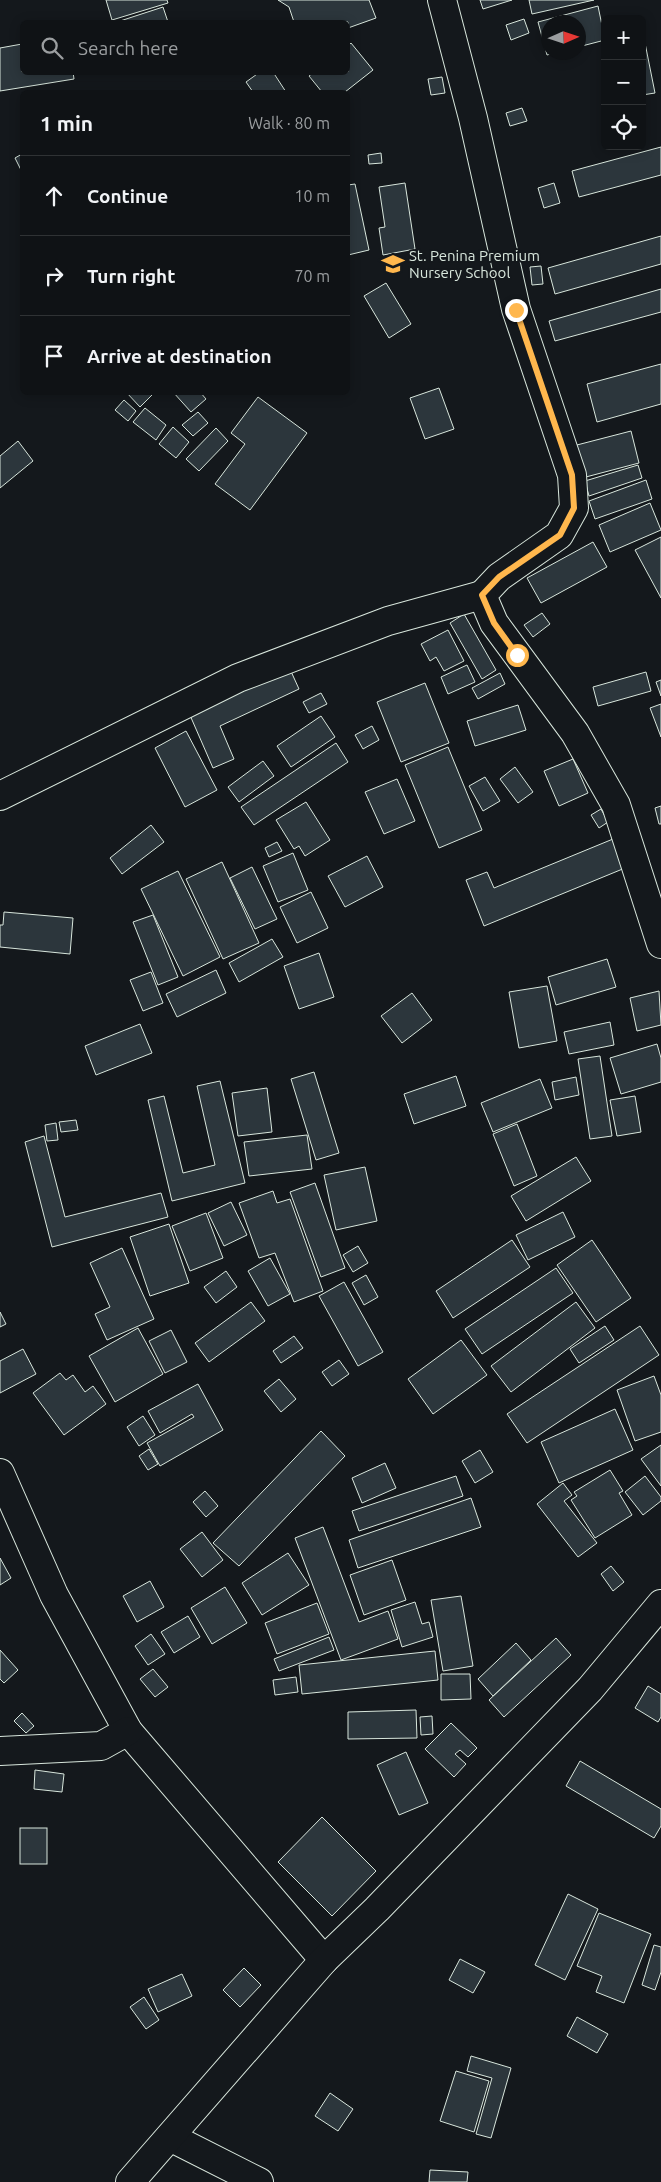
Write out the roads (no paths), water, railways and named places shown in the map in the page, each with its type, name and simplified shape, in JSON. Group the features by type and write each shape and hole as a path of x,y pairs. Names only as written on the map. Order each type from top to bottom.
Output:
{"street":[{"path":"0,796 238,678 388,621 482,595 499,577 560,535 574,508 572,475 516,310 473,118 442,0"},
{"path":"482,595 494,623 575,733 616,805 661,944"},
{"path":"0,1473 54,1596 128,1731 324,1960"},
{"path":"130,2182 324,1960 590,1689 661,1604"},
{"path":"0,1751 101,1746 128,1731"},
{"path":"170,2137 259,2182"}],"place":[{"name":"St. Penina Premium Nursery School","path":"393,264"}]}
